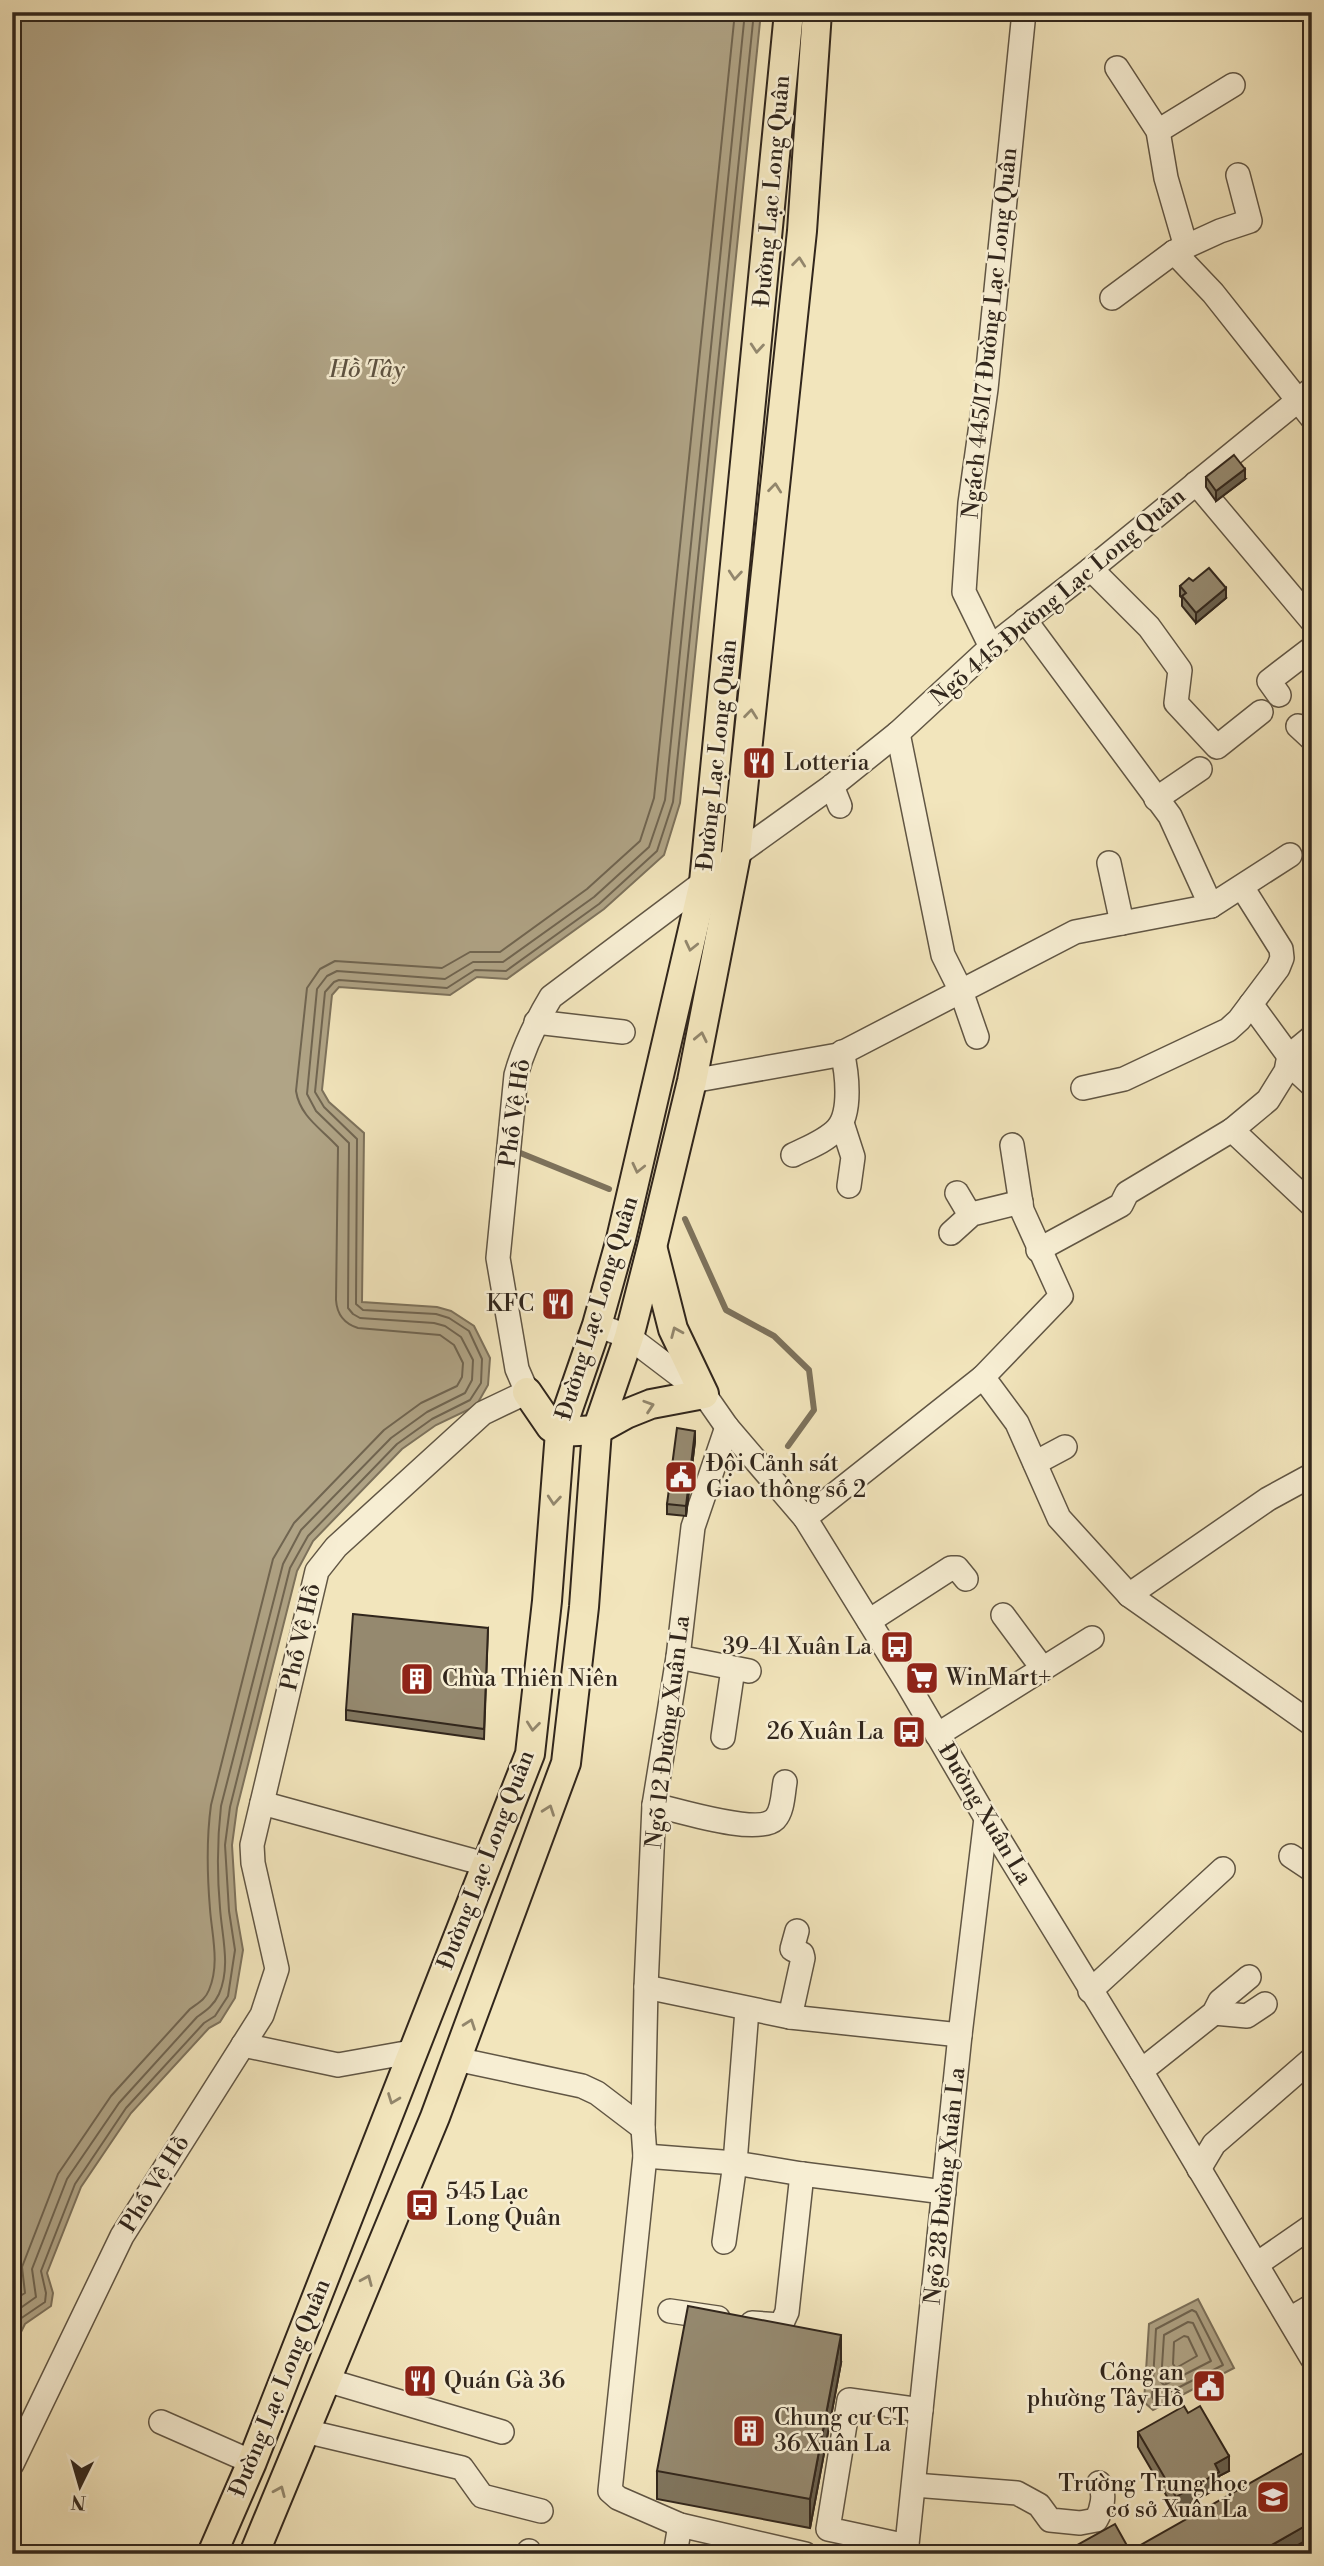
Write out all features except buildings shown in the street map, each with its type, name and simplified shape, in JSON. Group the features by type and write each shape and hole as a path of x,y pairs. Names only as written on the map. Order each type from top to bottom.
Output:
{"main road":[{"name":"Đường Lạc Long Quân","path":"212,2554 252,2462 530,1754 547,1601 560,1432 597,1325 621,1239 704,883 789,12"},
{"name":"Đường Lạc Long Quân","path":"254,2554 435,2117 566,1763 584,1607 597,1430 629,1337 652,1247 692,1081 736,855 802,231 817,12"},
{"path":"527,1392 551,1427 560,1432 597,1430 652,1404 704,1394 673,1329 652,1247"}],"street":[{"name":"Ngách 445/17 Đường Lạc Long Quân","path":"991,647 964,592 970,503 986,389 1024,12"},
{"path":"1117,68 1158,131 1180,249 1213,293 1304,395 1312,418"},
{"path":"1158,131 1233,85"},
{"path":"1112,298 1180,249 1250,220 1238,175"},
{"name":"Ngõ 445 Đường Lạc Long Quân","path":"704,883 736,855 836,796 898,733 991,647 1304,395"},
{"path":"1196,483 1312,621"},
{"path":"1091,569 1149,627 1180,670 1176,703 1217,747 1261,712"},
{"path":"1025,620 1170,816 1211,906"},
{"path":"1279,695 1269,681 1312,648"},
{"path":"898,733 943,955 961,991 977,1037"},
{"path":"1156,799 1200,769"},
{"path":"692,1081 842,1052 1075,932 1211,906 1290,855"},
{"path":"1109,863 1122,923"},
{"name":"Phố Vệ Hồ","path":"12,2464 122,2236 262,2015 277,1969 253,1863 252,1845 315,1578 326,1557 483,1413 527,1392 517,1369 498,1258 516,1074 536,1022 551,997 704,883"},
{"path":"1083,1088 1124,1079 1228,1030 1251,1004 1278,968 1282,949 1242,887"},
{"path":"1251,1004 1288,1060 1312,1085"},
{"path":"536,1022 623,1032"},
{"path":"1038,1250 1121,1205 1127,1193 1232,1130 1268,1100 1286,1071 1288,1060 1312,1037"},
{"path":"842,1052 847,1073 842,1123 853,1157 849,1186"},
{"path":"793,1155 835,1132 842,1123"},
{"path":"1232,1130 1312,1205"},
{"path":"805,1518 983,1377 1062,1296 1038,1250 1021,1202 1012,1145"},
{"path":"957,1193 970,1216"},
{"path":"951,1233 970,1216 1021,1202"},
{"name":"Đường Xuân La","path":"597,1325 629,1337 704,1394 727,1427 805,1518 1312,2358"},
{"path":"983,1377 1017,1423 1059,1518 1129,1595 1312,1724"},
{"name":"Ngõ 12 Đường Xuân La","path":"680,2525 618,2498 610,2491 645,2156 643,2128 646,1987 654,1805 678,1657 693,1527 727,1427"},
{"path":"1035,1463 1065,1447"},
{"path":"1129,1595 1268,1499 1312,1475"},
{"path":"869,1621 951,1568 957,1568 966,1579"},
{"path":"1003,1615 1043,1670"},
{"path":"937,1735 1092,1638"},
{"path":"678,1657 741,1670 723,1737"},
{"path":"654,1805 736,1824 763,1825 775,1818 779,1811 785,1782"},
{"path":"262,1803 485,1864"},
{"name":"Ngõ 28 Đường Xuân La","path":"906,2550 960,2035 986,1818"},
{"path":"1291,1856 1312,1870"},
{"path":"1090,1991 1223,1869"},
{"path":"790,2017 803,1958 802,1954 792,1950 797,1931"},
{"path":"1141,2071 1214,2013 1220,2001 1249,1977"},
{"path":"646,1987 790,2017 960,2035"},
{"path":"1214,2013 1247,2016 1265,2004"},
{"path":"723,2242 735,2163 747,2010"},
{"path":"243,2045 338,2065 411,2052"},
{"path":"457,2059 582,2086 597,2092 643,2128"},
{"path":"1199,2169 1214,2144 1312,2059"},
{"path":"645,2156 735,2163 944,2192"},
{"path":"670,2311 781,2325 787,2312 802,2174"},
{"path":"1257,2264 1312,2227"},
{"path":"1290,2319 1312,2306"},
{"path":"326,2380 502,2432"},
{"path":"906,2550 828,2529 849,2400 921,2410"},
{"path":"161,2422 252,2462"},
{"path":"305,2431 462,2468 482,2496 541,2511"},
{"path":"914,2485 1017,2493 1039,2505 1050,2519 1080,2523 1096,2520 1100,2512 1102,2488 1099,2483"},
{"path":"675,2554 680,2525 805,2554"}],"water":[{"name":"Hồ Tây","path":"12,12 761,12 680,803 664,855 604,909 507,979 477,977 450,995 339,987 332,995 322,1090 329,1102 364,1133 362,1302 437,1307 451,1311 474,1326 490,1358 488,1385 476,1406 436,1425 402,1449 313,1541 297,1571 237,1808 232,1845 236,1910 243,1950 235,1998 220,2022 209,2028 131,2113 81,2187 47,2273 53,2293 51,2306 25,2324 12,2350"},
{"path":"1198,2299 1234,2368 1153,2410 1144,2402 1149,2324"}],"waterway":[{"path":"518,1152 609,1189"},
{"path":"685,1219 726,1310 774,1336 809,1370 814,1410 788,1446"}],"place":[{"name":"Lotteria","path":"759,763"},
{"name":"KFC","path":"558,1304"},
{"name":"Đội Cảnh sát Giao thông số 2","path":"681,1477"},
{"name":"39-41 Xuân La","path":"897,1647"},
{"name":"WinMart+","path":"922,1678"},
{"name":"Chùa Thiên Niên","path":"417,1679"},
{"name":"26 Xuân La","path":"909,1732"},
{"name":"545 Lạc Long Quân","path":"422,2205"},
{"name":"Quán Gà 36","path":"420,2381"},
{"name":"Công an phường Tây Hồ","path":"1209,2386"},
{"name":"Chung cư CT 36 Xuân La","path":"749,2431"},
{"name":"Trường Trung học cơ sở Xuân La","path":"1273,2497"}]}
